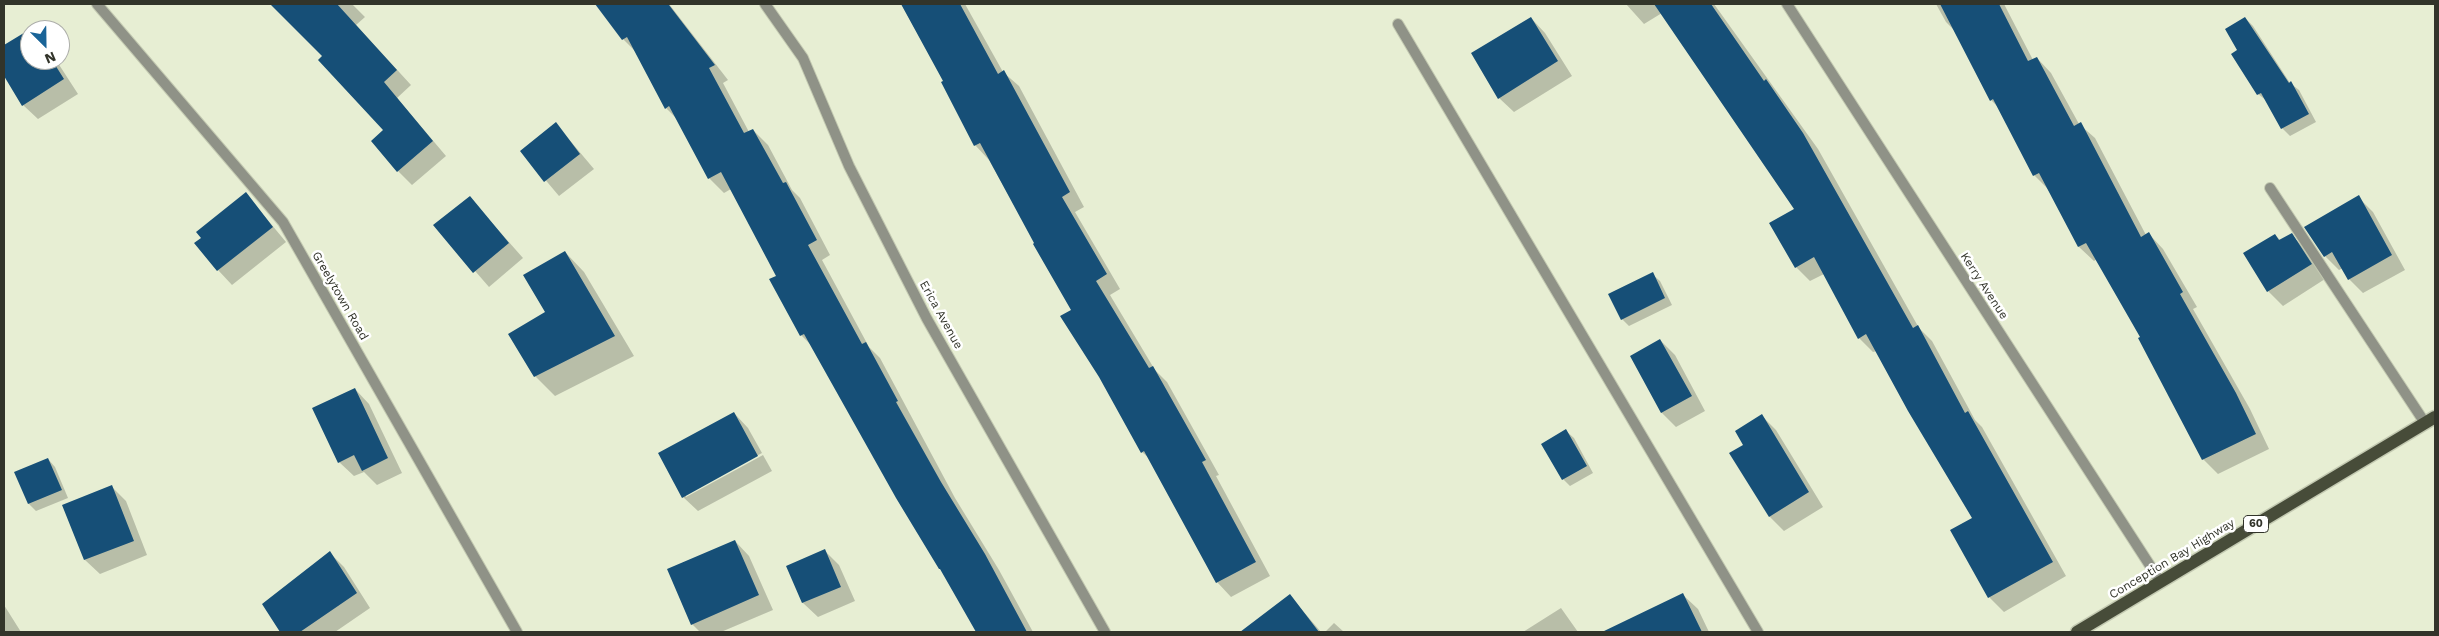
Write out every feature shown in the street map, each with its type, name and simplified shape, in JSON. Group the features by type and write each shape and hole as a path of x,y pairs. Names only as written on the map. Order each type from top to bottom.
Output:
{"main road":[{"name":"Conception Bay Highway","path":"2078,632 2430,420"}],"street":[{"name":"Greelytown Road","path":"97,4 283,222 516,632"},
{"name":"Erica Avenue","path":"765,4 803,58 849,166 927,319 1106,632"},
{"name":"Kerry Avenue","path":"1787,4 2160,581"},
{"path":"1398,24 1758,632"},
{"path":"2270,188 2430,420"}],"building":[{"path":"270,4 337,4 397,70 384,82 433,141 397,172 371,141 383,130 318,60 322,56"},
{"path":"595,4 670,4 715,65 709,68 744,133 753,129 783,183 786,182 817,240 808,245 862,344 866,342 898,401 896,402 941,482 985,554 1027,632 976,632 896,498 804,334 800,336 769,279 776,276 721,172 708,179 669,106 665,109 627,37 622,40"},
{"path":"901,4 960,4 998,74 1004,70 1070,192 1062,197 1107,274 1096,281 1149,368 1153,366 1206,460 1202,462 1256,562 1216,583 1144,451 1141,453 1099,377 1060,316 1071,310 1033,244 980,143 974,146 941,82 943,81"},
{"path":"1654,4 1711,4 1764,81 1766,79 1803,133 1913,328 1918,325 1965,413 1968,411 2053,562 1988,598 1950,530 1972,518 1908,411 1866,334 1858,339 1814,257 1795,268 1769,223 1794,209"},
{"path":"1940,4 1999,4 2028,61 2037,57 2074,126 2081,122 2141,237 2149,232 2183,292 2180,294 2236,393 2256,434 2202,460 2138,338 2140,337 2086,243 2078,247 2039,173 2033,176 1993,99 1990,101"},
{"path":"1531,17 1558,61 1498,99 1471,53"},
{"path":"2245,17 2289,83 2291,81 2309,114 2281,129 2261,93 2257,95 2231,54 2237,50 2225,29"},
{"path":"20,35 20,70 58,70 64,79 22,106 4,76 4,45"},
{"path":"556,122 580,154 544,182 520,151"},
{"path":"246,192 273,227 217,271 194,243 201,238 196,232"},
{"path":"2359,195 2392,255 2348,280 2332,252 2324,257 2304,227"},
{"path":"470,196 509,243 473,273 433,225"},
{"path":"2292,233 2312,264 2267,292 2243,253 2275,234 2279,240"},
{"path":"565,251 615,336 534,377 508,334 545,312 523,275"},
{"path":"1653,272 1665,298 1621,320 1608,294"},
{"path":"1660,339 1692,396 1661,413 1630,356"},
{"path":"355,388 388,458 362,471 354,455 338,463 312,408"},
{"path":"734,412 758,456 682,498 658,453"},
{"path":"1762,414 1809,492 1769,517 1729,453 1743,445 1735,431"},
{"path":"1566,429 1587,466 1562,480 1541,444"},
{"path":"48,458 62,490 28,504 14,472"},
{"path":"112,485 134,541 84,560 62,505"},
{"path":"735,540 759,595 691,625 667,569"},
{"path":"825,549 841,587 802,603 786,566"},
{"path":"330,551 357,593 300,632 280,632 262,604"},
{"path":"1683,593 1702,632 1602,632"},
{"path":"1290,594 1319,632 1240,632"}]}
